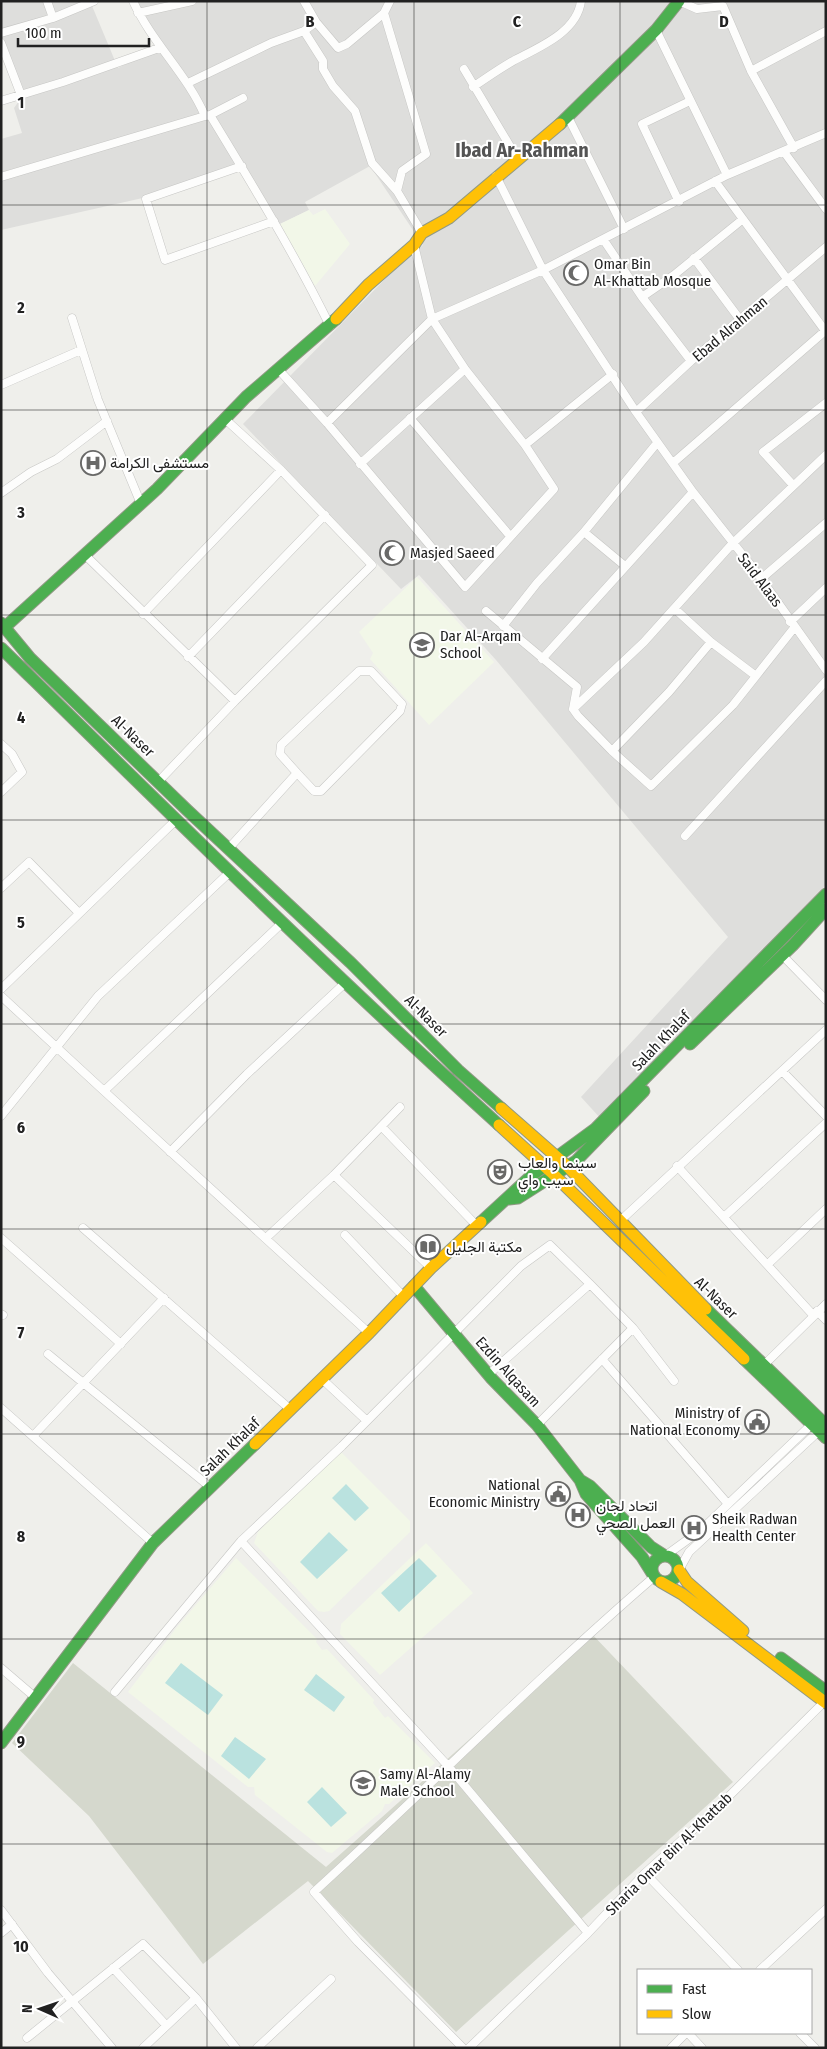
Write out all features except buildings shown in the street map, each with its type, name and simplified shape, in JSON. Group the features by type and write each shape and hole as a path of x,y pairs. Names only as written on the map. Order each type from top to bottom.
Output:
{"main road":[{"path":"3,628 141,504 246,397 330,326 368,285 414,245 422,233 449,218 517,158 568,117 656,30 679,1"},
{"name":"Al-Naser","path":"3,628 17,645 187,810 230,847 351,963 458,1070 567,1166 688,1292 764,1364 821,1430"},
{"name":"Al-Naser","path":"1,648 346,983 440,1072 553,1174 821,1430"},
{"name":"Salah Khalaf","path":"1,1743 154,1543 369,1333 432,1268 544,1166 596,1129 826,894"},
{"name":"Salah Khalaf","path":"509,1199 518,1198 576,1161 610,1129 694,1040 782,955 826,908"},
{"name":"Ezdin Alqasam","path":"414,1286 453,1334 536,1425 580,1480 586,1494 642,1557 655,1577 682,1594 825,1699"},
{"name":"Ezdin Alqasam","path":"580,1480 590,1486 651,1547 665,1556"},
{"path":"679,1570 673,1579 655,1577 654,1560 665,1556 676,1562 687,1582 738,1628 825,1699"}],"street":[{"path":"48,1 53,18"},
{"path":"1,33 53,18 94,1"},
{"path":"133,1 159,48 188,83 242,166 296,257 330,326"},
{"path":"138,12 192,1"},
{"path":"304,1 316,22 338,48 347,44 384,13 390,1"},
{"path":"473,87 513,61 556,39 567,27 581,6 581,1"},
{"path":"679,1 697,9 723,6 752,70 794,148"},
{"path":"384,13 426,154 402,171 397,192"},
{"path":"188,83 271,43 304,30 316,22"},
{"path":"304,30 323,61 322,69 333,86 355,111 372,163 397,192 422,233"},
{"path":"656,30 727,175"},
{"path":"752,70 826,31"},
{"path":"1,43 21,95"},
{"path":"1,101 159,48"},
{"path":"464,69 517,158"},
{"path":"1,178 208,116 242,98"},
{"path":"679,202 642,124 690,101"},
{"path":"568,117 624,229"},
{"path":"327,423 432,319 543,270 679,202 727,175 826,133"},
{"path":"784,152 826,209"},
{"path":"242,166 146,199 165,260 274,221"},
{"name":"Said Alaas","path":"496,176 543,270 613,374 636,412 693,492 761,579 792,625 826,670"},
{"path":"673,463 826,331 715,181"},
{"path":"642,297 743,219"},
{"path":"603,239 642,297 691,362"},
{"path":"279,370 327,423 465,588 554,489 525,445 466,369 432,319 414,245"},
{"name":"Ebad Alrahman","path":"636,412 691,362 826,247"},
{"path":"694,258 741,321"},
{"path":"72,318 81,350 107,421 141,504"},
{"path":"1,385 81,350"},
{"path":"360,464 466,369"},
{"path":"525,445 613,374"},
{"path":"793,485 763,452 826,403"},
{"path":"410,418 510,536"},
{"path":"159,781 235,701 372,565 281,470 225,419"},
{"path":"1,493 31,472 57,459 107,421"},
{"path":"504,626 536,583 584,532 657,443"},
{"path":"573,709 644,642 732,544 826,456"},
{"path":"144,614 281,470"},
{"path":"542,659 693,492"},
{"path":"188,656 325,515"},
{"path":"761,579 826,523"},
{"path":"584,532 625,566"},
{"path":"84,554 235,701"},
{"path":"573,709 612,751 651,786 732,704 756,676 792,625 826,588"},
{"path":"675,609 712,642 756,676"},
{"path":"486,611 577,687 573,709"},
{"path":"612,751 669,692 712,642"},
{"path":"359,671 371,672 402,704 400,711 320,791 314,791 297,773 280,754 281,745 359,671"},
{"path":"685,836 826,680"},
{"path":"1,744 12,754 22,772 1,792"},
{"path":"230,847 297,773"},
{"path":"1,989 78,912 176,820"},
{"path":"1,888 29,862 78,912"},
{"path":"1,1116 98,996 230,872"},
{"path":"104,1091 283,922"},
{"path":"782,955 826,1000"},
{"path":"170,1152 247,1074 346,983"},
{"path":"1,996 369,1333"},
{"path":"620,1221 677,1166 826,1030"},
{"path":"782,1071 826,1116"},
{"path":"266,1238 334,1174 400,1107"},
{"path":"724,1218 826,1123"},
{"path":"382,1127 477,1226"},
{"path":"677,1166 815,1313 826,1320"},
{"path":"334,1174 432,1268"},
{"path":"768,1264 826,1210"},
{"path":"83,1228 291,1410"},
{"path":"345,1235 404,1297"},
{"path":"1,1238 121,1344"},
{"path":"115,1692 240,1541 342,1446 521,1266 550,1245 633,1328 674,1381"},
{"path":"489,1374 590,1284"},
{"path":"33,1436 164,1298"},
{"path":"764,1364 826,1304"},
{"path":"536,1425 633,1328"},
{"path":"48,1354 210,1487"},
{"path":"602,1359 728,1504"},
{"path":"322,1379 366,1420"},
{"path":"1,1408 154,1543"},
{"path":"665,1556 701,1530 728,1504 821,1430"},
{"path":"679,1570 689,1552 821,1430"},
{"path":"240,1541 449,1767 588,1933"},
{"path":"463,2048 358,1942 314,1892 449,1767 572,1648 655,1577"},
{"path":"1,1668 36,1698"},
{"name":"Sharia Omar Bin Al-Khattab","path":"469,2048 588,1933 645,1873 713,1812 825,1699"},
{"path":"645,1873 737,1969"},
{"path":"761,1969 826,1909"},
{"path":"1,1910 48,1973 112,2048"},
{"path":"1,1933 12,1924"},
{"path":"27,2038 143,1944 196,1998 236,2048"},
{"path":"113,1968 166,2025"},
{"path":"257,2048 331,1979"},
{"path":"143,2048 196,1998"},
{"path":"671,2048 686,2034"},
{"path":"688,2034 702,2048"},
{"path":"801,2034 815,2048"}],"shaded area":[{"path":"1,1 90,1 118,68 157,49 136,1 826,1 826,885 601,1119 581,1097 728,937 496,660 419,575 401,589 243,424 390,274 423,245 370,166 305,202 309,210 280,224 240,169 178,190 1,230 1,139 22,133 14,108 21,98 1,54"},
{"path":"325,209 350,244 315,286 280,224 309,210 313,215"},
{"name":"Dar Al-Arqam School","path":"417,577 494,662 429,725 370,659 373,653 359,632"},
{"path":"340,1451 410,1521 410,1532 329,1611 324,1612 318,1611 254,1543 258,1532"},
{"path":"346,1484 369,1508 355,1521 332,1498"},
{"path":"329,1532 348,1550 317,1579 300,1562"},
{"path":"426,1543 473,1593 380,1675 340,1634 341,1624"},
{"path":"236,1558 317,1639 316,1642 322,1650 327,1649 374,1700 373,1703 385,1718 388,1716 435,1763 389,1804 385,1804 382,1811 332,1853 327,1852 255,1795 254,1787 248,1787 128,1692 177,1627"},
{"path":"419,1558 437,1576 399,1612 381,1593"},
{"path":"590,1632 733,1782 456,2032 308,1881 203,1964 89,1816 12,1743 73,1663 326,1867"},
{"path":"181,1663 223,1695 208,1715 165,1683"},
{"path":"316,1674 345,1697 334,1712 304,1690"},
{"path":"235,1737 266,1759 249,1779 221,1756"},
{"path":"322,1787 347,1813 331,1827 307,1802"}],"traffic: fast":[{"path":"560,124 656,30 679,1"},
{"path":"5,627 157,489 246,397 336,319"},
{"path":"1,623 30,658 187,810 351,963 458,1070 501,1108"},
{"path":"1,648 310,949 499,1125"},
{"path":"481,1222 531,1176 595,1129 826,894"},
{"path":"690,1044 793,945 826,909"},
{"path":"509,1199 518,1198 576,1161 644,1091"},
{"path":"414,1286 492,1379 537,1425 580,1480 586,1494 642,1557 652,1573"},
{"path":"706,1309 826,1425"},
{"path":"744,1359 826,1438"},
{"path":"1,1743 153,1543 255,1444"},
{"path":"580,1480 590,1486 651,1547 665,1556"},
{"path":"665,1556 674,1560 678,1569 674,1578 665,1582 656,1578 652,1569 656,1560 665,1556"},
{"path":"781,1658 826,1691"}],"traffic: slow":[{"path":"336,319 368,285 414,245 422,233 449,218 560,124"},
{"path":"501,1108 567,1166 706,1309"},
{"path":"499,1125 553,1174 744,1359"},
{"path":"255,1444 369,1333 431,1268 481,1222"},
{"path":"679,1570 687,1582 743,1631"},
{"path":"661,1582 682,1594 826,1703"}],"place":[{"name":"Omar Bin Al-Khattab Mosque","path":"576,273"},
{"name":"مستشفى الكرامة","path":"93,463"},
{"name":"Masjed Saeed","path":"392,553"},
{"name":"Dar Al-Arqam School","path":"422,645"},
{"name":"سينما والعاب سيب واي","path":"500,1172"},
{"name":"مكتبة الجليل","path":"428,1247"},
{"name":"Ministry of National Economy","path":"757,1422"},
{"name":"National Economic Ministry","path":"558,1494"},
{"name":"اتحاد لجان العمل الصحي","path":"578,1515"},
{"name":"Sheik Radwan Health Center","path":"694,1528"},
{"name":"Samy Al-Alamy Male School","path":"363,1783"}],"district":[{"name":"Ibad Ar-Rahman","path":"522,150"}]}
